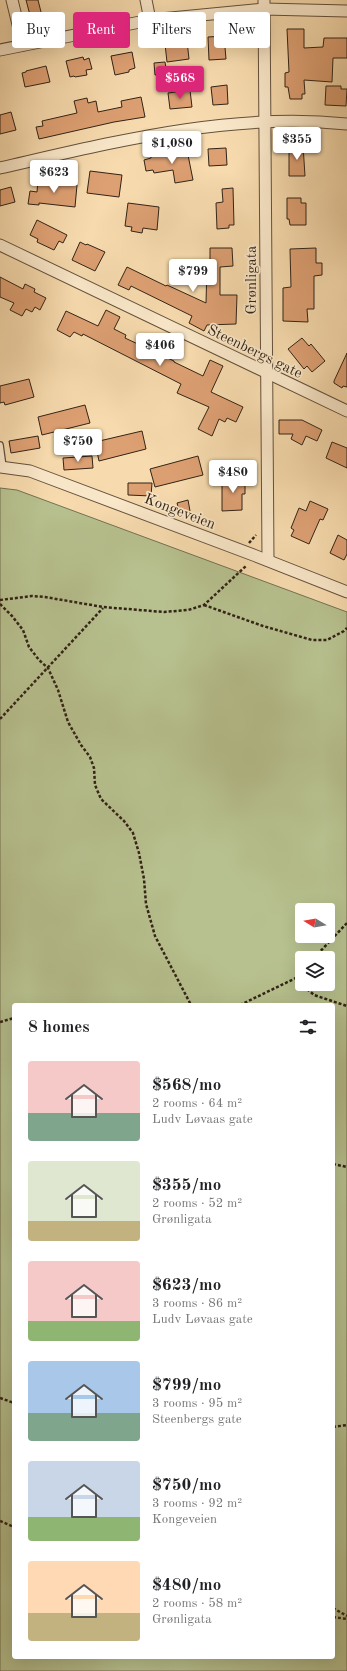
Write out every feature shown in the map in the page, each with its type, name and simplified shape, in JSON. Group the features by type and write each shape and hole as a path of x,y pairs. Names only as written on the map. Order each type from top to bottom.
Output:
{"street":[{"path":"12,0 15,12"},
{"path":"146,0 148,12"},
{"path":"206,12 264,4 347,11"},
{"name":"Grønligata","path":"264,4 268,560"},
{"path":"65,37 138,22"},
{"path":"0,50 12,47"},
{"path":"0,168 150,135 184,130 265,121 328,122 347,124"},
{"name":"Steenbergs gate","path":"0,245 347,411"},
{"name":"Kongeveien","path":"2,467 30,471 268,560 347,592"}],"lane":[{"path":"0,445 2,467"}],"path":[{"path":"0,600 32,596 103,607 164,612 188,610 204,605 256,556"},
{"path":"0,604 23,630 29,647 39,660 48,668 58,690 68,722 81,745 90,757 94,768 95,785 102,799 133,832 144,878 146,904 155,936 190,1003"},
{"path":"204,605 263,626 312,640 328,640 344,632 347,628"},
{"path":"0,719 103,607"},
{"path":"321,951 347,923"},
{"path":"244,1003 295,978"},
{"path":"310,991 314,995 347,1006"},
{"path":"0,1022 12,1019"},
{"path":"335,1164 347,1167"},
{"path":"0,1398 12,1401"},
{"path":"335,1427 347,1425"},
{"path":"0,1521 12,1525"},
{"path":"335,1609 347,1618"},
{"path":"335,1617 347,1618"}],"green space":[{"path":"0,488 17,490 347,612 347,1671 0,1671"}],"building":[{"path":"26,0 38,0 41,12 29,12"},
{"path":"287,29 304,29 304,48 323,47 324,38 347,38 347,58 333,58 332,82 304,80 305,94 302,94 302,99 290,99 288,87 285,87 285,73 289,72"},
{"path":"208,37 214,37 214,48 225,48 226,59 209,60"},
{"path":"165,48 188,48 189,59 167,62"},
{"path":"132,52 135,68 129,70 129,72 115,75 111,56"},
{"path":"83,57 84,60 89,58 92,69 86,70 87,75 70,77 66,61"},
{"path":"165,62 167,74 155,75 154,63"},
{"path":"46,66 50,82 25,87 22,73"},
{"path":"227,85 228,104 213,105 211,87"},
{"path":"326,86 341,86 341,89 347,89 346,106 325,105"},
{"path":"190,90 192,107 170,109 168,93"},
{"path":"141,97 145,117 114,122 39,139 36,127 43,126 42,121 77,113 74,101 87,98 88,103 96,101 98,112 122,107 121,101"},
{"path":"11,112 16,130 0,134 0,115"},
{"path":"303,145 305,176 289,176 289,146"},
{"path":"226,148 227,165 209,166 208,149"},
{"path":"187,150 193,180 175,183 173,170 154,173 153,170 146,171 144,160 151,158 151,156"},
{"path":"90,171 122,175 119,197 87,193"},
{"path":"38,180 77,185 75,207 39,203 39,205 28,204 30,191 37,192"},
{"path":"11,187 15,202 0,206 0,190"},
{"path":"233,188 234,225 229,225 229,228 217,229 216,203 223,202 222,189"},
{"path":"287,198 301,198 301,203 306,203 306,225 290,225 289,219 287,219"},
{"path":"128,203 159,207 157,230 143,228 142,233 131,231 132,227 125,226"},
{"path":"37,220 67,235 63,243 59,241 54,250 37,242 38,239 30,235"},
{"path":"80,242 105,252 95,271 72,260"},
{"path":"210,248 232,248 233,266 220,267 220,295 237,295 236,324 207,325 204,331 189,323 192,316 131,286 129,290 118,285 127,267 206,303 207,265 210,264"},
{"path":"316,248 316,263 322,263 322,275 314,276 314,309 307,309 308,322 283,321 283,288 291,287 290,249"},
{"path":"0,277 23,289 25,284 35,289 34,292 46,298 40,310 35,307 32,312 26,309 22,316 10,310 14,303 0,297"},
{"path":"106,310 120,317 114,329 126,335 125,338 203,376 210,360 223,366 211,392 243,407 236,422 227,418 225,422 219,419 212,436 198,429 209,407 177,393 181,384 83,334 82,336 74,332 70,337 57,330 66,311 98,326"},
{"path":"302,338 309,346 311,344 325,361 312,372 307,366 304,369 288,349"},
{"path":"347,353 347,387 343,386 342,388 334,383 334,381"},
{"path":"29,379 34,397 5,405 4,402 0,403 0,386"},
{"path":"85,405 90,423 42,435 38,417"},
{"path":"279,420 302,420 322,430 317,441 306,436 302,445 291,439 293,434 279,434"},
{"path":"142,431 146,449 99,461 95,442"},
{"path":"38,436 40,448 11,453 9,441"},
{"path":"332,442 347,448 347,468 326,458"},
{"path":"92,456 93,468 64,470 63,458"},
{"path":"198,456 203,475 155,487 150,469"},
{"path":"222,478 245,478 245,494 242,494 242,510 222,511"},
{"path":"128,483 152,483 151,496 128,495"},
{"path":"188,500 190,511 180,514 177,503"},
{"path":"310,501 328,509 323,520 320,519 309,544 291,536 294,530 291,528 299,508 306,511"},
{"path":"338,535 347,540 347,554 344,560 330,553"}]}
